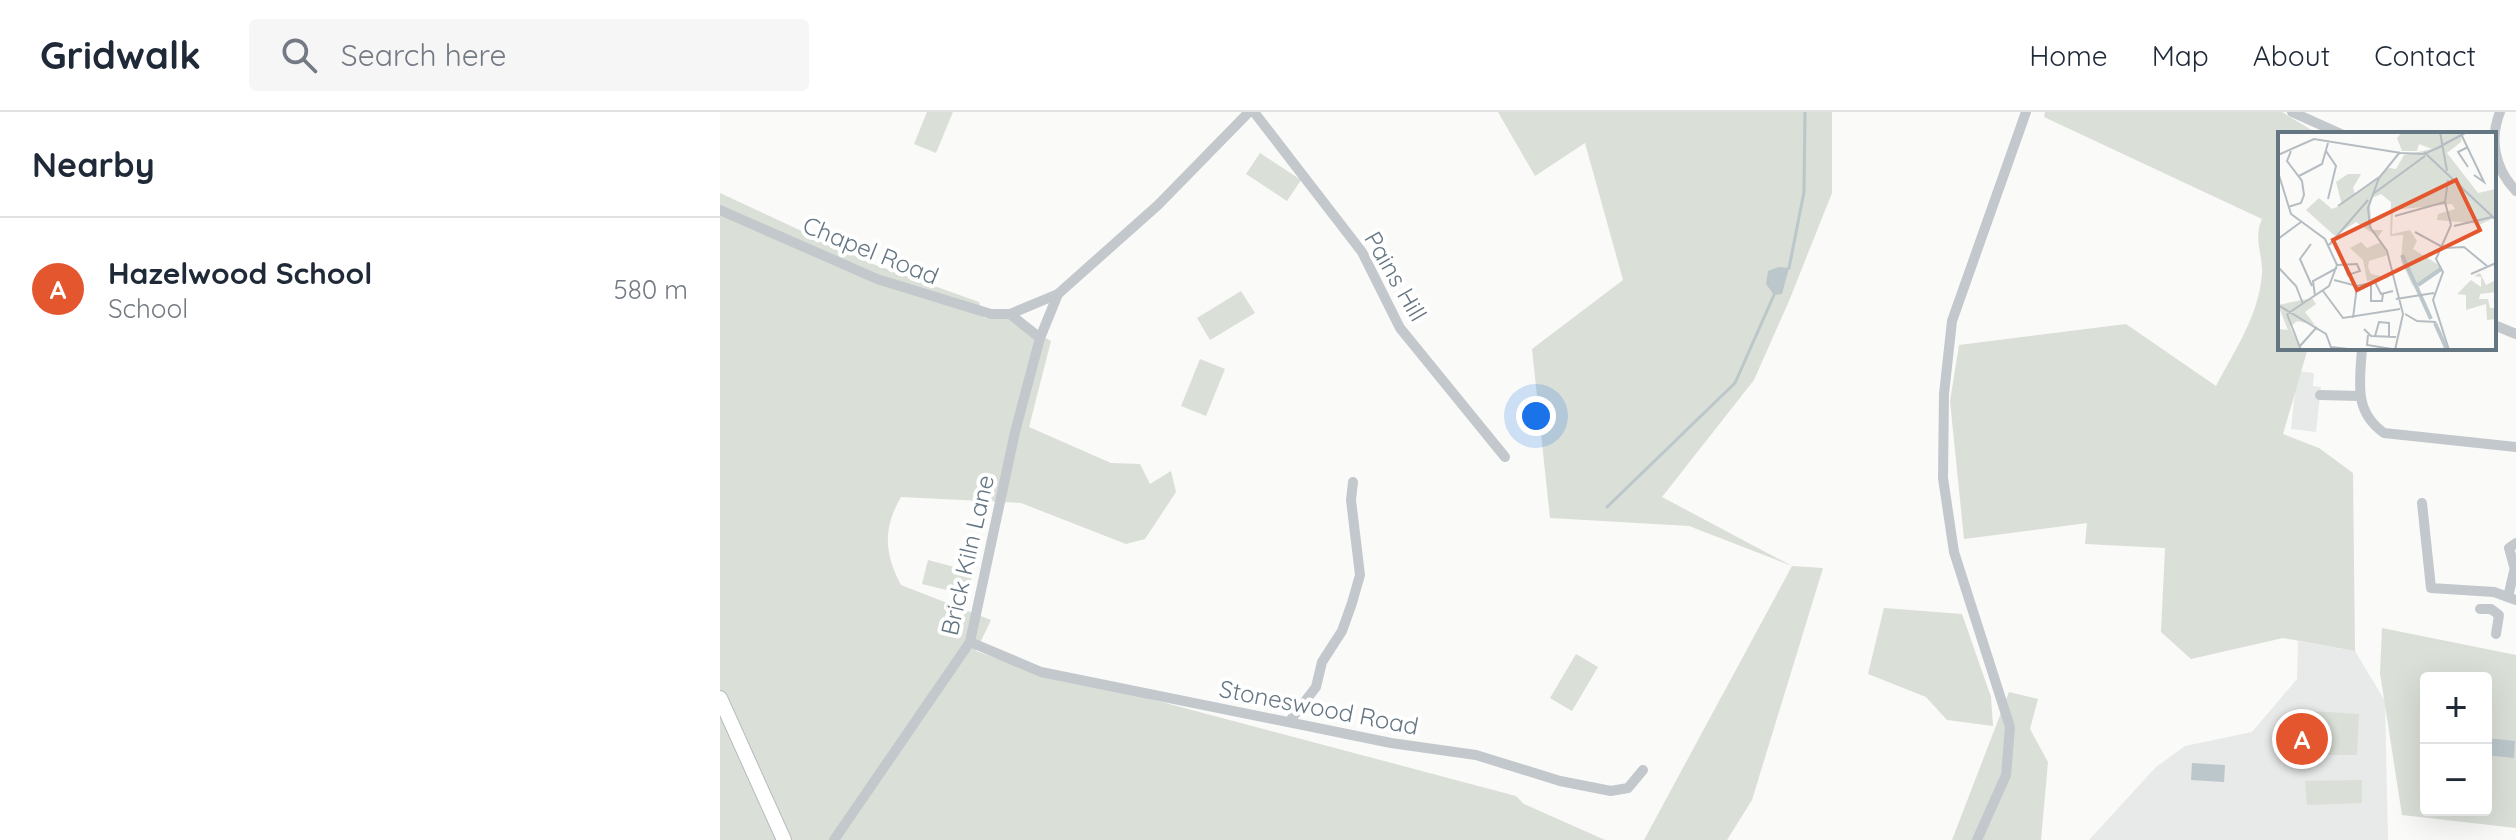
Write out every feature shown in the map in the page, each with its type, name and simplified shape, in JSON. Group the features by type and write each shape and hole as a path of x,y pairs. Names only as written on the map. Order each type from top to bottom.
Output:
{"main road":[{"path":"720,698 784,840"}],"street":[{"name":"Pains Hill","path":"1040,338 1058,294 1158,205 1252,112 1362,252 1400,328 1505,457"},
{"path":"1977,840 2006,775 2010,727 1957,560 1943,478 1944,394 1952,321 2026,112"},
{"path":"2292,112 2315,117 2338,132"},
{"path":"2496,132 2500,112"},
{"path":"2496,161 2516,191"},
{"name":"Chapel Road","path":"720,210 877,279 991,314 1010,314"},
{"path":"1040,338 1010,314 1058,294"},
{"path":"2496,326 2516,334"},
{"name":"Brick Kiln Lane","path":"834,840 970,642 1015,432 1040,338"},
{"path":"2362,350 2360,396 2369,422 2384,433 2516,447"},
{"path":"2320,395 2360,396"},
{"path":"1289,722 1316,687 1322,662 1342,631 1360,575 1351,500 1353,482"},
{"path":"2422,503 2431,588 2494,592 2512,598 2515,565 2509,548 2516,543"},
{"path":"2494,592 2485,609 2499,615 2496,634"},
{"name":"Stoneswood Road","path":"970,642 1041,672 1289,722 1476,755 1560,781 1611,791 1628,788 1643,770"}],"shaded area":[{"path":"927,112 953,112 936,153 914,144"},
{"path":"1498,112 1832,112 1832,193 1789,301 1754,380 1662,497 1792,566 1689,526 1550,518 1532,349 1623,280 1585,143 1535,176"},
{"path":"2045,112 2282,112 2315,132 2278,132 2278,350 2307,350 2283,434 2319,448 2353,473 2355,651 2283,638 2191,659 2161,632 2165,548 2085,544 2087,523 1964,539 1950,401 1959,345 2126,324 2216,386 2245,332 2260,289 2262,267 2258,233 2262,219 2044,117"},
{"path":"1260,153 1301,180 1287,201 1246,174"},
{"path":"720,193 870,263 979,302 984,318 1012,319 1051,341 1029,427 1111,463 1140,464 1150,484 1171,471 1176,492 1145,539 1126,544 1021,503 901,497 891,519 888,541 895,573 901,585 991,620 976,651 1048,677 1139,696 1516,796 1524,804 1605,840 720,840"},
{"path":"1779,267 1789,268 1782,294 1774,295 1766,284 1768,271"},
{"path":"1241,291 1255,313 1210,340 1197,318"},
{"path":"1200,359 1225,369 1206,416 1181,406"},
{"path":"2297,371 2314,373 2313,386 2321,387 2316,432 2291,429"},
{"path":"928,560 973,572 967,595 922,584"},
{"path":"1792,566 1823,568 1752,800 1727,840 1644,840"},
{"path":"1884,608 1962,614 1991,697 1993,726 1947,720 1926,697 1868,674"},
{"path":"2382,628 2516,655 2516,828 2402,815 2380,673"},
{"path":"2298,641 2355,651 2385,701 2388,840 2089,840 2156,767 2185,746 2252,732 2297,679"},
{"path":"1576,654 1598,667 1572,711 1550,698"},
{"path":"2009,692 2038,699 2030,729 2048,762 2041,840 1952,840"},
{"path":"2309,711 2359,714 2357,755 2310,755"},
{"path":"2492,739 2515,741 2514,758 2492,756"},
{"path":"2192,763 2225,765 2224,782 2191,780"},
{"path":"2362,780 2362,803 2307,805 2305,781"}],"waterway":[{"path":"1789,268 1804,192 1805,112"},
{"path":"1607,507 1735,383 1774,295"}],"place":[{"name":"Hazelwood School","path":"2302,739"}]}
